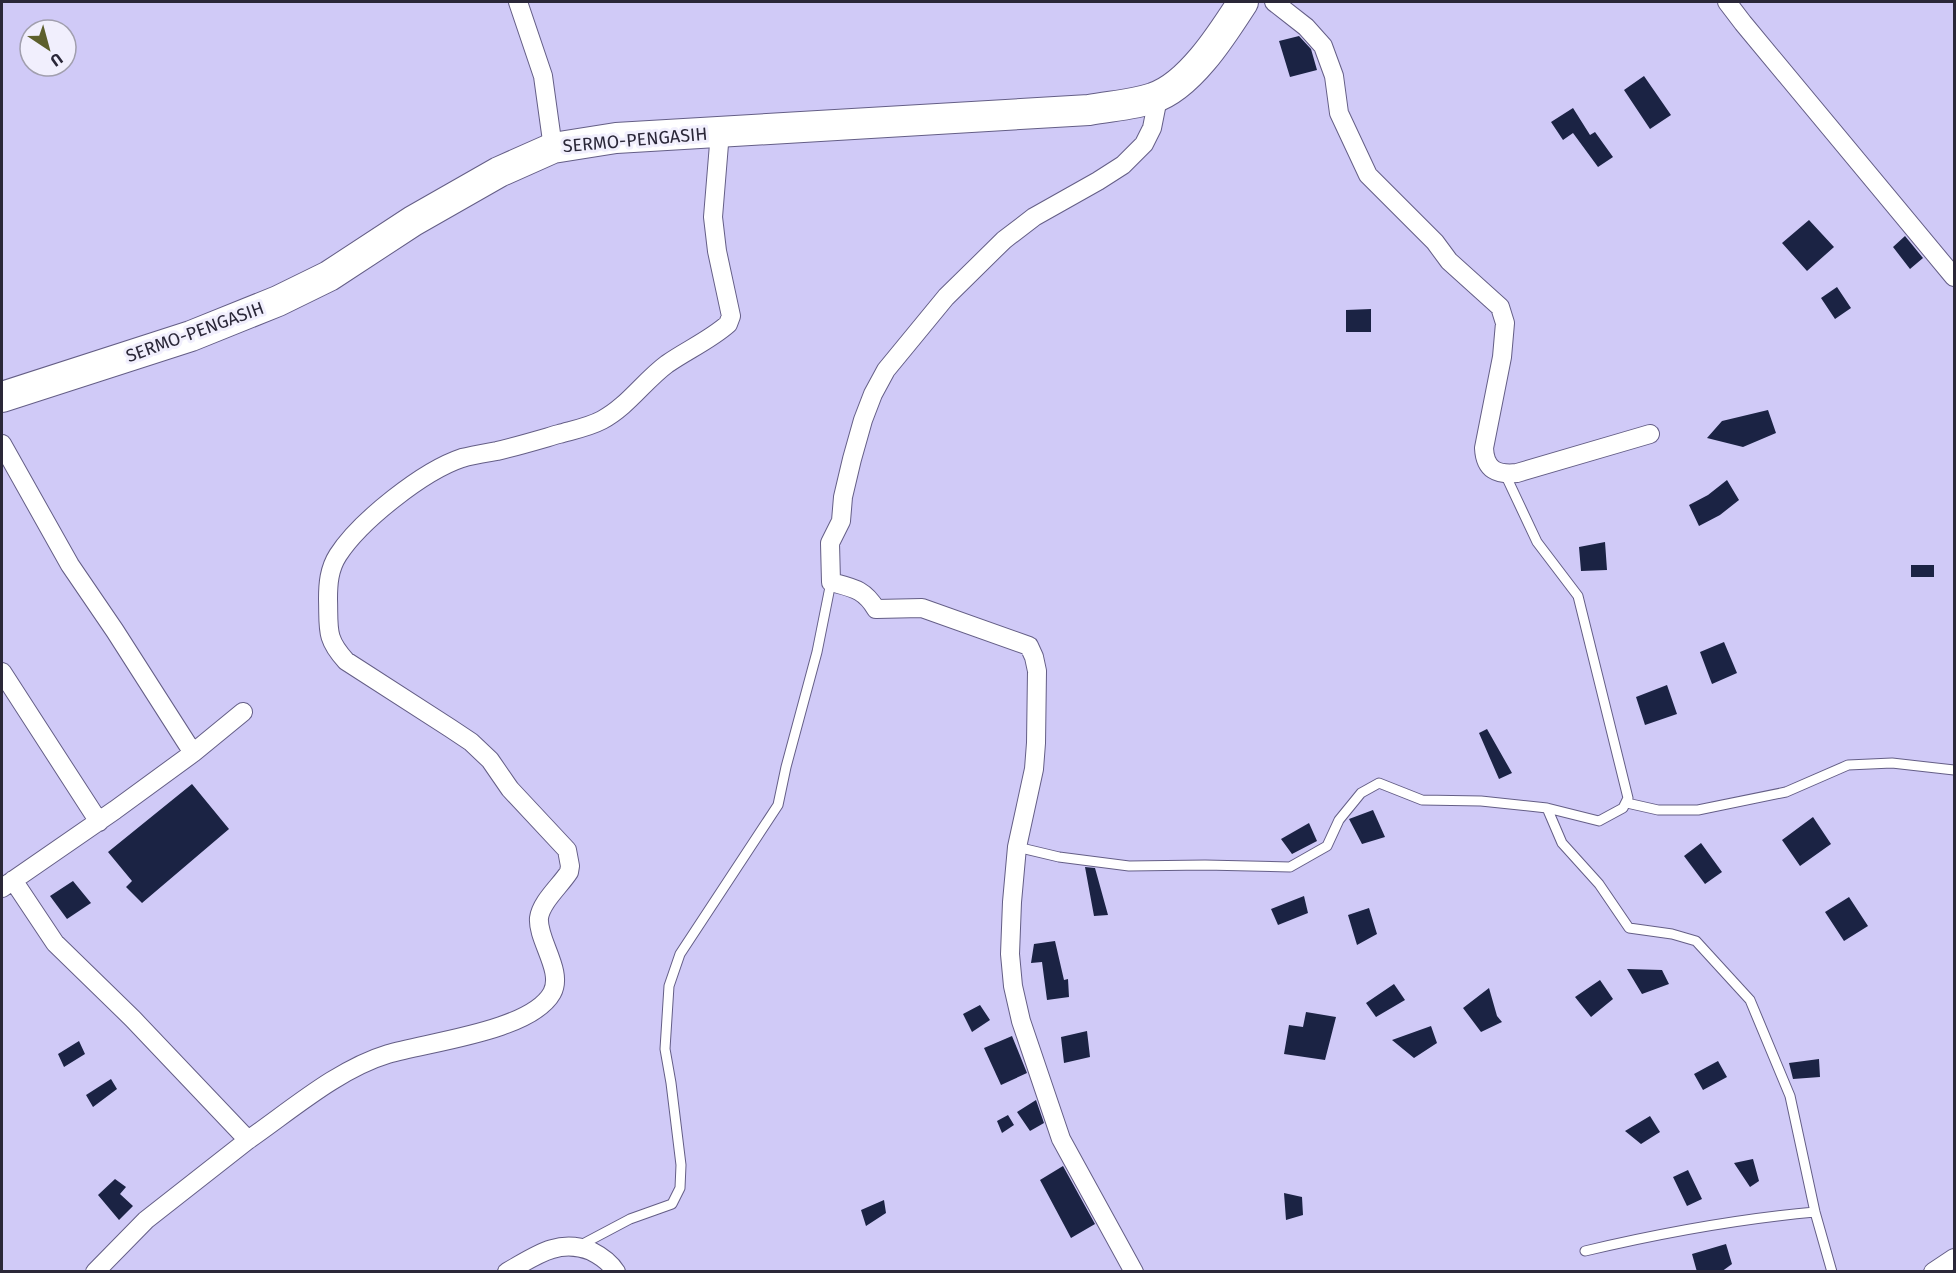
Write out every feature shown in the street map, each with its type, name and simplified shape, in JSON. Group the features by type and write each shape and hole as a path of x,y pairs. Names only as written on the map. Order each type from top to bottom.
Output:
{"main road":[{"name":"SERMO-PENGASIH","path":"2,397 191,336 278,302 329,276 413,221 489,178 553,148 616,138 1089,110 1154,98 1170,89 1215,45 1243,2"}],"street":[{"path":"518,2 543,76 553,148"},
{"path":"1274,2 1306,27 1323,46 1334,76 1340,113 1368,175 1435,242 1449,261 1500,307 1505,323 1502,357 1484,448 1484,460 1488,465 1495,471 1505,474 1517,473 1650,434"},
{"path":"1727,2 1954,277"},
{"path":"1134,1272 1061,1139 1044,1095 1021,1021 1013,986 1010,954 1017,847 1032,777 1036,743 1037,671 1035,657 1029,646 922,608 876,609 869,596 831,582 830,543 841,521 843,497 867,411 886,370 946,297 1004,240 1034,217 1123,165 1144,144 1152,128 1156,108 1154,98"},
{"path":"95,1272 146,1220 248,1140 351,1068 387,1054 503,1026 543,1005 553,992 555,983 553,968 539,922 543,908 568,872 570,866 567,850 510,789 490,760 471,742 346,662 337,652 330,639 328,584 338,555 354,536 413,484 440,466 567,432 603,419 615,412 668,364 728,324 731,316 717,251 713,217 720,132"},
{"path":"2,444 70,565 193,753"},
{"path":"2,672 99,822"},
{"path":"243,712 193,753 99,822 7,884 55,943 133,1019 248,1140"},
{"path":"507,1272 547,1250 566,1245 579,1246 595,1253 611,1264 616,1272"},
{"path":"1933,1272 1954,1258"}],"lane":[{"path":"1017,847 1059,857 1129,866 1290,867 1327,846 1339,820 1361,794 1379,783 1422,800 1481,801 1547,808 1599,821 1623,807 1628,798 1578,596 1537,542 1505,474"},
{"path":"579,1246 630,1219 672,1203 680,1188 681,1165 665,1049 669,986 680,954 778,805 817,652 831,582"},
{"path":"1627,803 1659,810 1698,810 1786,792 1848,765 1892,763 1954,770"},
{"path":"1547,808 1562,843 1599,884 1629,928 1672,934 1696,941 1750,1000 1790,1096 1815,1212 1832,1272"},
{"path":"1585,1251 1699,1227 1760,1217 1815,1212"}],"building":[{"path":"1299,36 1311,49 1317,70 1290,77 1279,41"},
{"path":"1644,76 1671,115 1650,129 1624,90"},
{"path":"1573,108 1590,135 1595,132 1613,157 1598,167 1573,133 1563,140 1551,122"},
{"path":"1809,220 1834,247 1807,271 1782,243"},
{"path":"1905,236 1923,258 1910,269 1893,247"},
{"path":"1837,287 1851,308 1835,319 1821,298"},
{"path":"1371,309 1371,332 1346,332 1346,310"},
{"path":"1768,410 1776,433 1743,447 1707,438 1722,421"},
{"path":"1727,480 1739,500 1720,515 1699,526 1689,505 1708,495"},
{"path":"1605,542 1607,570 1581,571 1579,547"},
{"path":"1911,565 1934,565 1934,577 1911,577"},
{"path":"1724,642 1737,673 1712,684 1700,652"},
{"path":"1667,685 1677,714 1645,725 1636,697"},
{"path":"1487,729 1512,773 1499,779 1479,733"},
{"path":"192,784 229,829 142,903 126,887 132,881 108,852"},
{"path":"1373,810 1385,837 1362,844 1349,819"},
{"path":"1813,817 1831,844 1800,866 1782,840"},
{"path":"1309,823 1317,841 1292,854 1281,839"},
{"path":"1701,843 1722,872 1705,884 1684,856"},
{"path":"1085,867 1095,868 1108,915 1094,916"},
{"path":"73,881 91,903 67,919 50,896"},
{"path":"1304,896 1308,913 1278,925 1271,909"},
{"path":"1849,897 1868,926 1844,941 1825,912"},
{"path":"1369,908 1377,934 1357,945 1348,915"},
{"path":"1055,941 1064,980 1068,979 1069,997 1047,1000 1042,962 1031,963 1034,944"},
{"path":"1627,969 1662,970 1669,984 1642,994"},
{"path":"1600,980 1613,999 1591,1017 1575,997"},
{"path":"1394,984 1405,1000 1376,1017 1366,1003"},
{"path":"1489,988 1497,1016 1502,1022 1481,1032 1463,1008"},
{"path":"980,1005 990,1020 972,1032 963,1014"},
{"path":"1306,1012 1336,1017 1325,1060 1284,1054 1289,1025 1303,1027"},
{"path":"1431,1026 1437,1043 1414,1058 1392,1040"},
{"path":"1087,1031 1090,1057 1064,1063 1061,1037"},
{"path":"1012,1036 1027,1073 1001,1085 984,1048"},
{"path":"79,1041 85,1054 64,1067 58,1054"},
{"path":"1819,1059 1820,1077 1793,1079 1789,1063"},
{"path":"1718,1061 1727,1077 1703,1090 1694,1074"},
{"path":"111,1079 117,1089 93,1107 86,1095"},
{"path":"1036,1100 1044,1123 1030,1131 1017,1112"},
{"path":"1008,1115 1014,1125 1002,1133 997,1121"},
{"path":"1650,1116 1660,1132 1641,1144 1625,1131"},
{"path":"1753,1159 1759,1181 1750,1187 1734,1163"},
{"path":"1063,1166 1095,1224 1071,1238 1040,1180"},
{"path":"1688,1170 1702,1199 1687,1206 1673,1177"},
{"path":"115,1179 126,1187 120,1194 133,1206 119,1220 98,1195"},
{"path":"1284,1193 1302,1197 1303,1215 1286,1220"},
{"path":"884,1200 886,1213 866,1226 861,1210"},
{"path":"1726,1244 1732,1264 1721,1272 1697,1272 1692,1254"}]}
